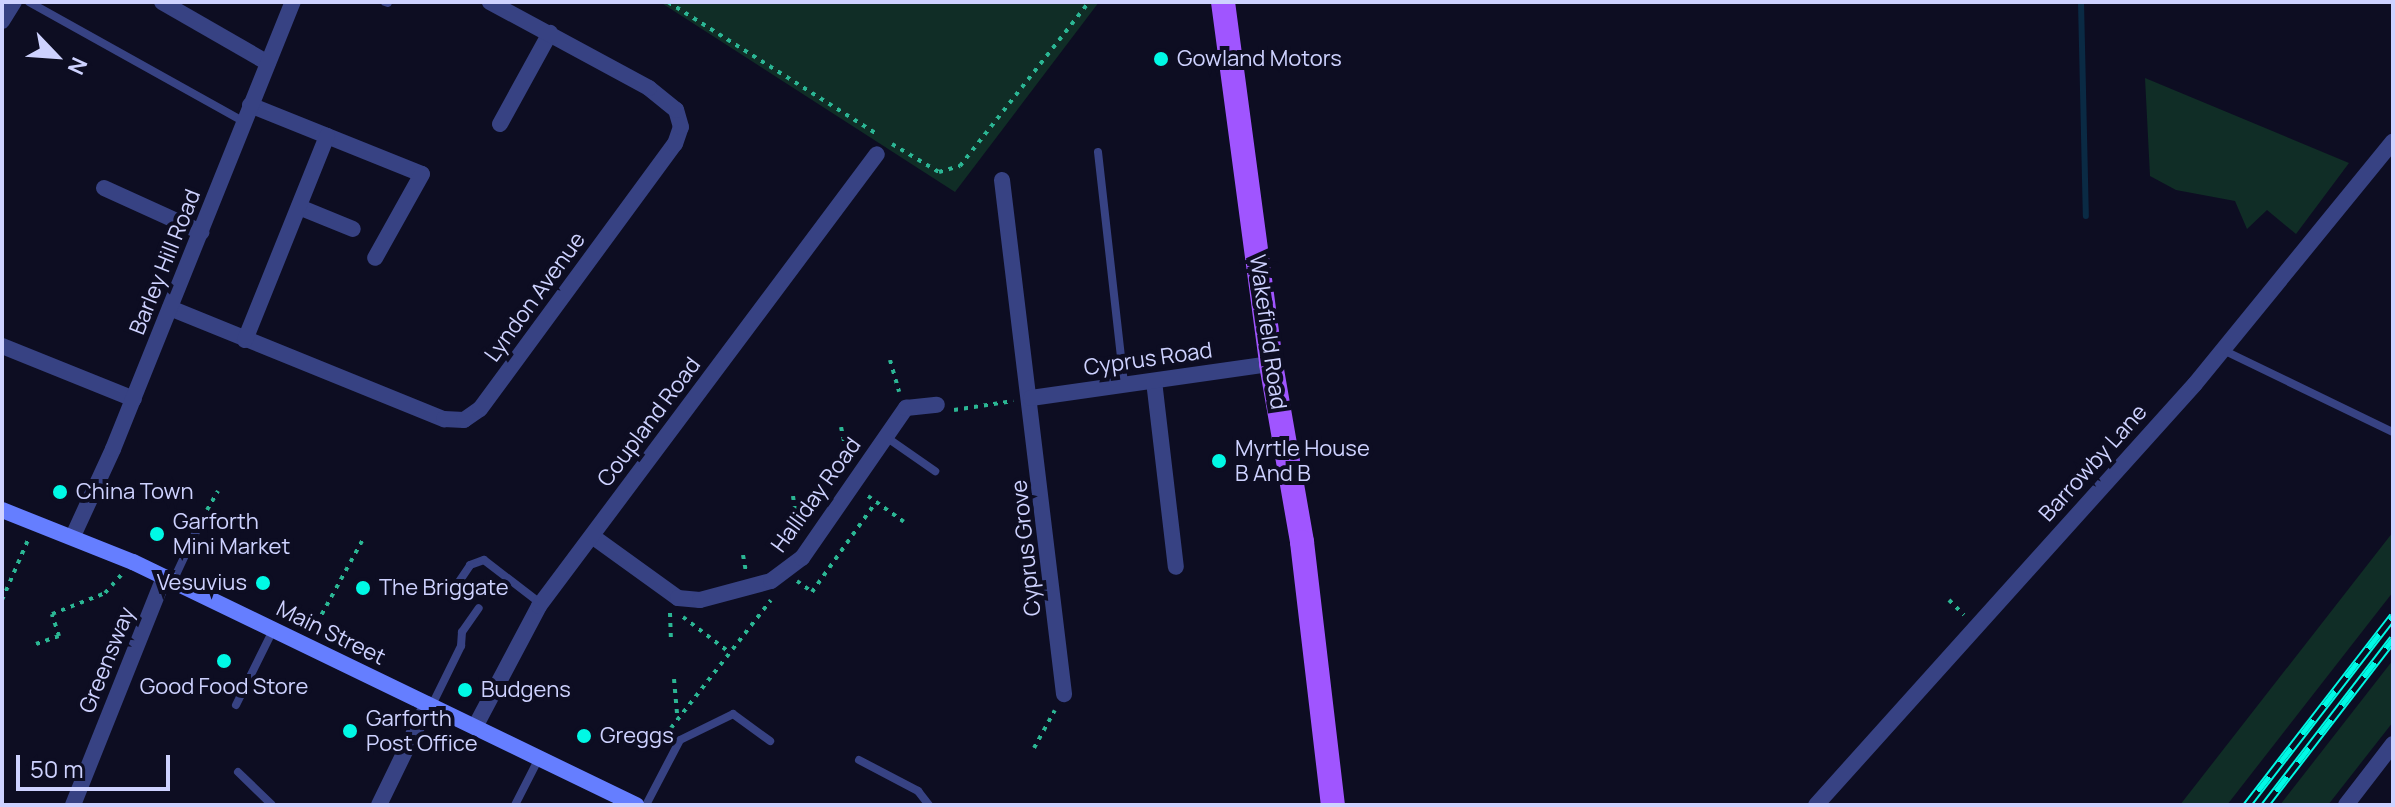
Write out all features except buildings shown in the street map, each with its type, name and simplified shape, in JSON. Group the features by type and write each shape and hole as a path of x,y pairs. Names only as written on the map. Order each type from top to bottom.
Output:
{"main road":[{"name":"Wakefield Road","path":"1223,2 1271,364 1302,542 1333,805"},
{"name":"Main Street","path":"2,510 133,562 636,805"}],"street":[{"path":"2,21 14,2"},
{"path":"162,2 268,63"},
{"name":"Barley Hill Road","path":"73,536 134,399 293,2"},
{"name":"Lyndon Avenue","path":"170,308 444,419 464,420 480,409 679,136 680,118 670,103 490,2"},
{"path":"500,124 550,33"},
{"path":"250,105 422,174 375,258"},
{"path":"245,340 327,136"},
{"name":"Barrowby Lane","path":"1816,805 2223,350 2393,141"},
{"name":"Coupland Road","path":"475,727 540,603 877,154"},
{"name":"Cyprus Grove","path":"1002,180 1031,398 1064,694"},
{"path":"104,188 201,232"},
{"path":"299,207 353,229"},
{"path":"2,346 134,399"},
{"name":"Cyprus Road","path":"1031,398 1271,364"},
{"path":"1154,381 1176,567"},
{"path":"906,408 937,405"},
{"name":"Halliday Road","path":"592,536 668,592 689,600 788,574 906,408"},
{"name":"Greensway","path":"73,805 169,579"},
{"path":"379,805 430,705"},
{"path":"2346,805 2393,744"}],"lane":[{"path":"29,2 243,121"},
{"path":"1098,152 1124,385"},
{"path":"2223,350 2393,432"},
{"path":"886,437 935,471"},
{"path":"169,579 202,519"},
{"path":"450,595 470,565 484,560 540,603"},
{"path":"430,705 461,646 462,632 479,608"},
{"path":"236,705 273,629"},
{"path":"646,805 680,740 733,714 770,741"},
{"path":"515,805 539,758"},
{"path":"859,760 918,791 929,805"},
{"path":"238,772 272,805"}],"path":[{"path":"668,2 932,169 947,172 960,166 1089,2"},
{"path":"890,360 906,408"},
{"path":"937,405 945,411 1031,398"},
{"path":"841,427 849,464 857,478 876,502 904,522"},
{"path":"202,519 218,491"},
{"path":"793,496 798,535 812,544"},
{"path":"675,750 668,733 677,718 788,574 812,592 876,502"},
{"path":"2,600 35,523"},
{"path":"305,645 362,541"},
{"path":"36,644 59,636 52,614 105,593 133,562"},
{"path":"1949,600 1974,625"},
{"path":"671,642 669,607 729,652"},
{"path":"674,679 677,718"},
{"path":"1034,748 1064,694"}],"green space":[{"path":"660,2 1099,2 955,192"},
{"path":"2145,78 2349,163 2296,234 2267,210 2247,229 2235,201 2176,190 2150,176"},
{"path":"2393,532 2393,592 2227,805 2180,805"},
{"path":"2393,660 2393,722 2328,805 2280,805"}],"waterway":[{"path":"2081,2 2086,216"}],"railway":[{"path":"2247,805 2393,616"},
{"path":"2265,805 2393,639"}],"place":[{"name":"Gowland Motors","path":"1161,59"},
{"name":"Myrtle House B And B","path":"1219,461"},
{"name":"China Town","path":"60,492"},
{"name":"Garforth Mini Market","path":"157,534"},
{"name":"Vesuvius","path":"263,583"},
{"name":"The Briggate","path":"363,588"},
{"name":"Good Food Store","path":"224,661"},
{"name":"Budgens","path":"465,690"},
{"name":"Garforth Post Office","path":"350,731"},
{"name":"Greggs","path":"584,736"}]}
